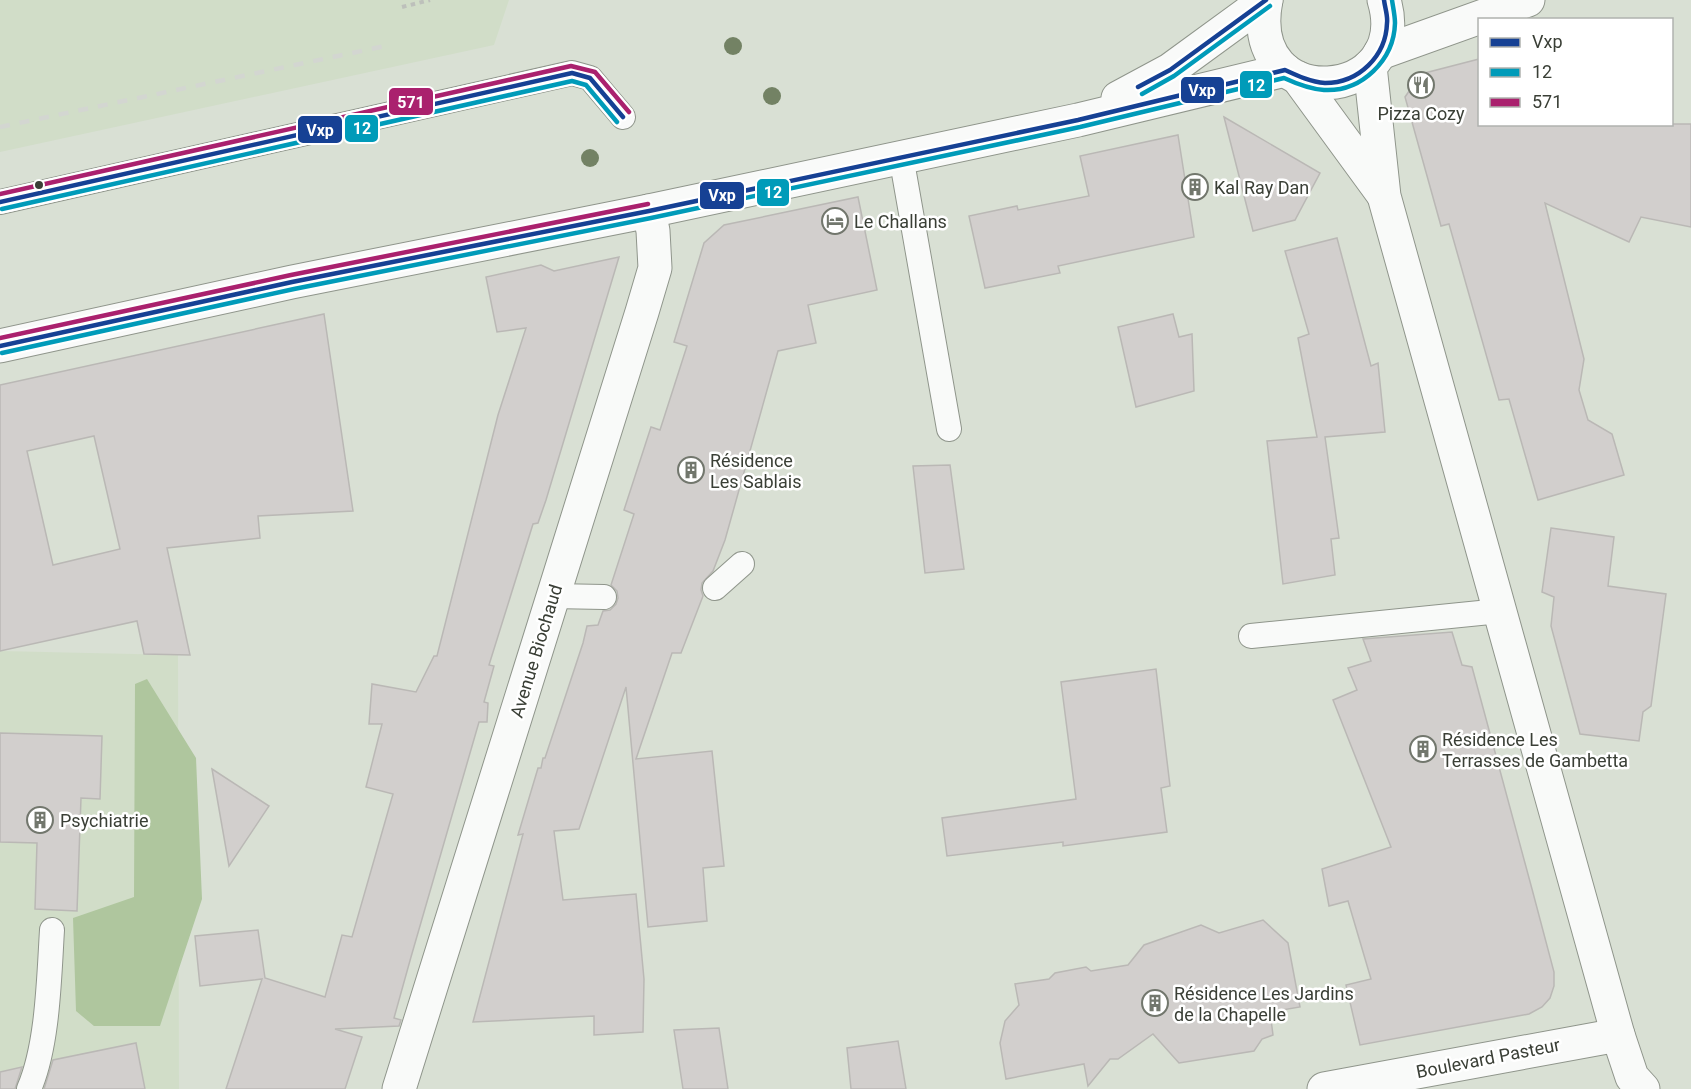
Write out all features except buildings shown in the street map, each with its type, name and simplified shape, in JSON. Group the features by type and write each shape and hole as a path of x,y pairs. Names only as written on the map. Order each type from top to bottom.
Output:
{"street":[{"path":"1266,0 1262,19 1265,38 1273,56 1292,74 1384,196"},
{"path":"1078,120 1170,70 1266,0"},
{"path":"1384,0 1388,14 1388,34 1375,60 1384,196 1618,1035 1635,1085"},
{"path":"1482,18 1528,0"},
{"path":"0,346 292,282 649,211 1292,74 1316,84 1336,84 1354,78 1375,60 1478,20"},
{"name":"Avenue Biochaud","path":"399,1089 655,268 653,231 649,211"},
{"name":"Boulevard Pasteur","path":"1324,1089 1618,1035"}],"lane":[{"path":"0,202 572,73 590,78 623,117"},
{"path":"901,156 949,429"},
{"path":"715,588 742,564"},
{"path":"553,596 604,597"},
{"path":"1251,636 1500,611"},
{"path":"29,1089 34,1077 47,1011 52,930"}],"path":[{"path":"402,7 430,0"}],"shaded area":[{"path":"0,0 509,0 494,45 0,152"},
{"path":"0,651 178,655 179,1089 0,1089"}],"green space":[{"path":"147,679 196,758 202,899 160,1026 94,1026 76,1011 73,918 134,897 135,684"}],"railway":[{"path":"0,127 390,45"}],"transit line":[{"name":"Vxp","path":"1138,87 1170,70 1266,0"},
{"name":"Vxp","path":"0,346 292,282 649,211 1078,120 1285,70 1315,81 1337,82 1359,73 1376,56 1382,46 1387,18 1384,0"},
{"name":"12","path":"2,353 294,289 651,218 1080,127 1284,78 1314,89 1338,89 1351,86 1373,71 1389,49 1395,20 1392,0"},
{"name":"12","path":"1142,94 1174,76 1270,6"},
{"name":"571","path":"0,194 571,66 595,72 629,112"},
{"name":"Vxp","path":"0,202 572,73 590,78 623,117"},
{"name":"12","path":"2,209 572,81 586,85 617,122"},
{"name":"571","path":"0,338 291,275 648,204"}],"place":[{"name":"Pizza Cozy","path":"1421,85"},
{"name":"Kal Ray Dan","path":"1195,187"},
{"name":"Le Challans","path":"835,221"},
{"name":"Résidence Les Sablais","path":"691,470"},
{"name":"Résidence Les Terrasses de Gambetta","path":"1423,749"},
{"name":"Psychiatrie","path":"40,820"},
{"name":"Résidence Les Jardins de la Chapelle","path":"1155,1003"}]}
